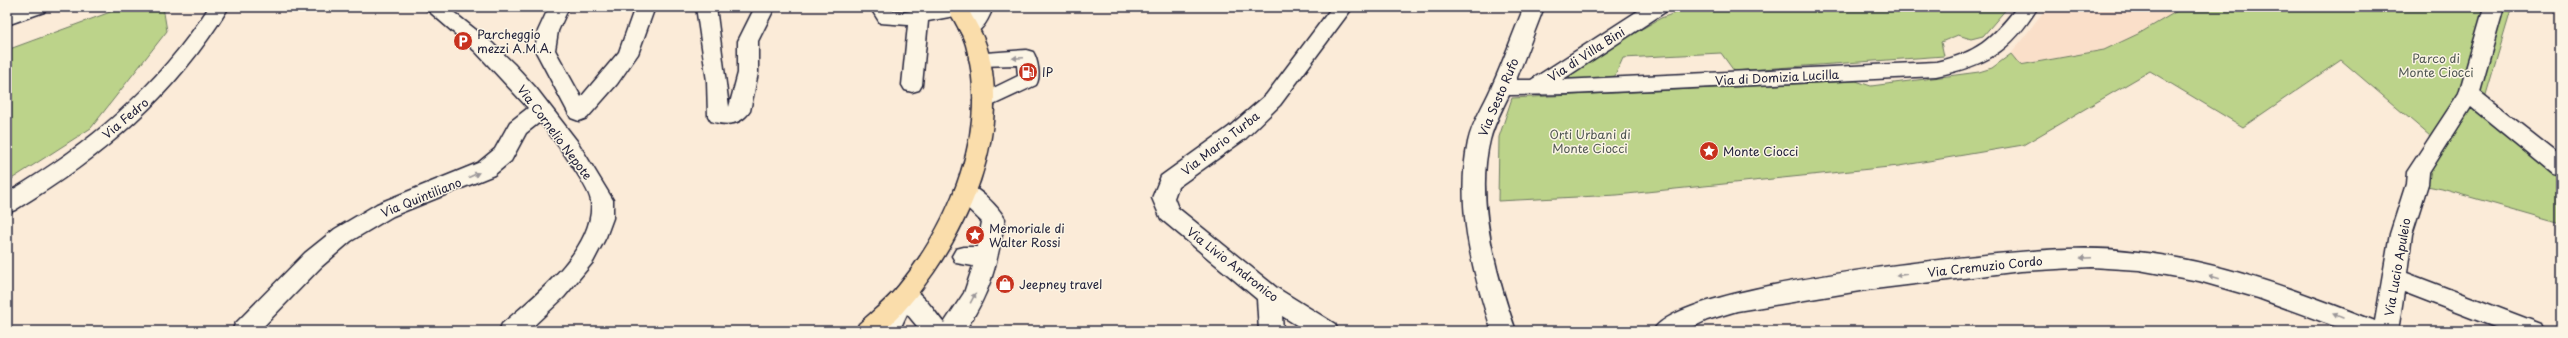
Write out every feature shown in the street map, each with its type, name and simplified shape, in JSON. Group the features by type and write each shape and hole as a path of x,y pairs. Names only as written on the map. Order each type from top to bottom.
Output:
{"main road":[{"path":"868,331 905,295 933,252 965,192 982,134 984,101 979,59 969,29 958,8"}],"street":[{"path":"7,18 37,7"},
{"name":"Via Fedro","path":"7,204 95,144 143,104 190,52 219,7"},
{"name":"Via Cornelio Nepote","path":"434,7 490,51 540,110 591,179 602,200 603,209 594,236 570,273 535,310 511,331"},
{"path":"559,7 548,30 545,50 579,114 610,79 628,54 645,7"},
{"path":"706,7 717,81 718,116 728,117 739,111 748,73 748,41 755,23 765,7"},
{"path":"880,7 882,13 887,18 919,16 958,8"},
{"path":"969,29 980,16 983,7"},
{"name":"Via Mario Turba","path":"1169,182 1256,117 1290,79 1322,33 1344,7"},
{"name":"Via Sesto Rufo","path":"1504,331 1489,281 1480,238 1476,188 1480,140 1534,7"},
{"name":"Via di Villa Bini","path":"1534,88 1658,7"},
{"name":"Via di Domizia Lucilla","path":"1502,88 1534,88 1936,68 1966,62 1990,52 2002,40 2028,7"},
{"name":"Via Lucio Apuleio","path":"2386,331 2401,234 2417,184 2418,172 2427,156 2469,94 2494,7"},
{"path":"912,85 919,16"},
{"path":"979,59 1026,58 1029,80 1017,84 984,101"},
{"path":"2469,94 2561,168"},
{"name":"Via Quintiliano","path":"244,331 328,247 363,222 386,210 486,169 503,155 518,128 540,110"},
{"name":"Via Livio Andronico","path":"1169,182 1163,198 1169,213 1269,295 1326,331"},
{"path":"952,331 974,297 987,257 994,220 965,192"},
{"path":"964,256 987,257"},
{"name":"Via Cremuzio Cordo","path":"1665,331 1699,313 1775,295 1850,281 2020,260 2093,258 2139,261 2189,269 2314,307 2374,331"},
{"path":"2394,278 2532,331"},
{"path":"887,331 905,295 936,331"},
{"path":"1269,295 1271,331"}],"shaded area":[{"path":"2047,7 2184,7 2140,33 2104,50 2019,65 2011,54"}],"green space":[{"path":"124,7 163,7 167,31 91,128 7,182 7,50"},
{"path":"1692,7 2008,7 1983,36 1971,39 1958,35 1941,42 1944,56 1734,71 1721,53 1623,58 1615,76 1567,81 1560,76 1661,18"},
{"name":"Parco di Monte Ciocci","path":"2184,7 2512,7 2485,98 2561,155 2561,223 2442,189 2417,184 2408,184 2430,136 2341,60 2243,127 2150,71 2023,145 1899,166 1617,195 1498,201 1499,137 1512,98 1856,81 1871,86 1979,72 1992,68 2011,54 2020,65 2104,50 2140,33"}],"place":[{"name":"Parcheggio mezzi A.M.A.","path":"463,41"},
{"name":"IP","path":"1028,72"},
{"name":"Monte Ciocci","path":"1709,151"},
{"name":"Memoriale di Walter Rossi","path":"975,235"},
{"name":"Jeepney travel","path":"1005,284"}],"park label":[{"name":"Orti Urbani di Monte Ciocci","path":"1590,141"}]}
